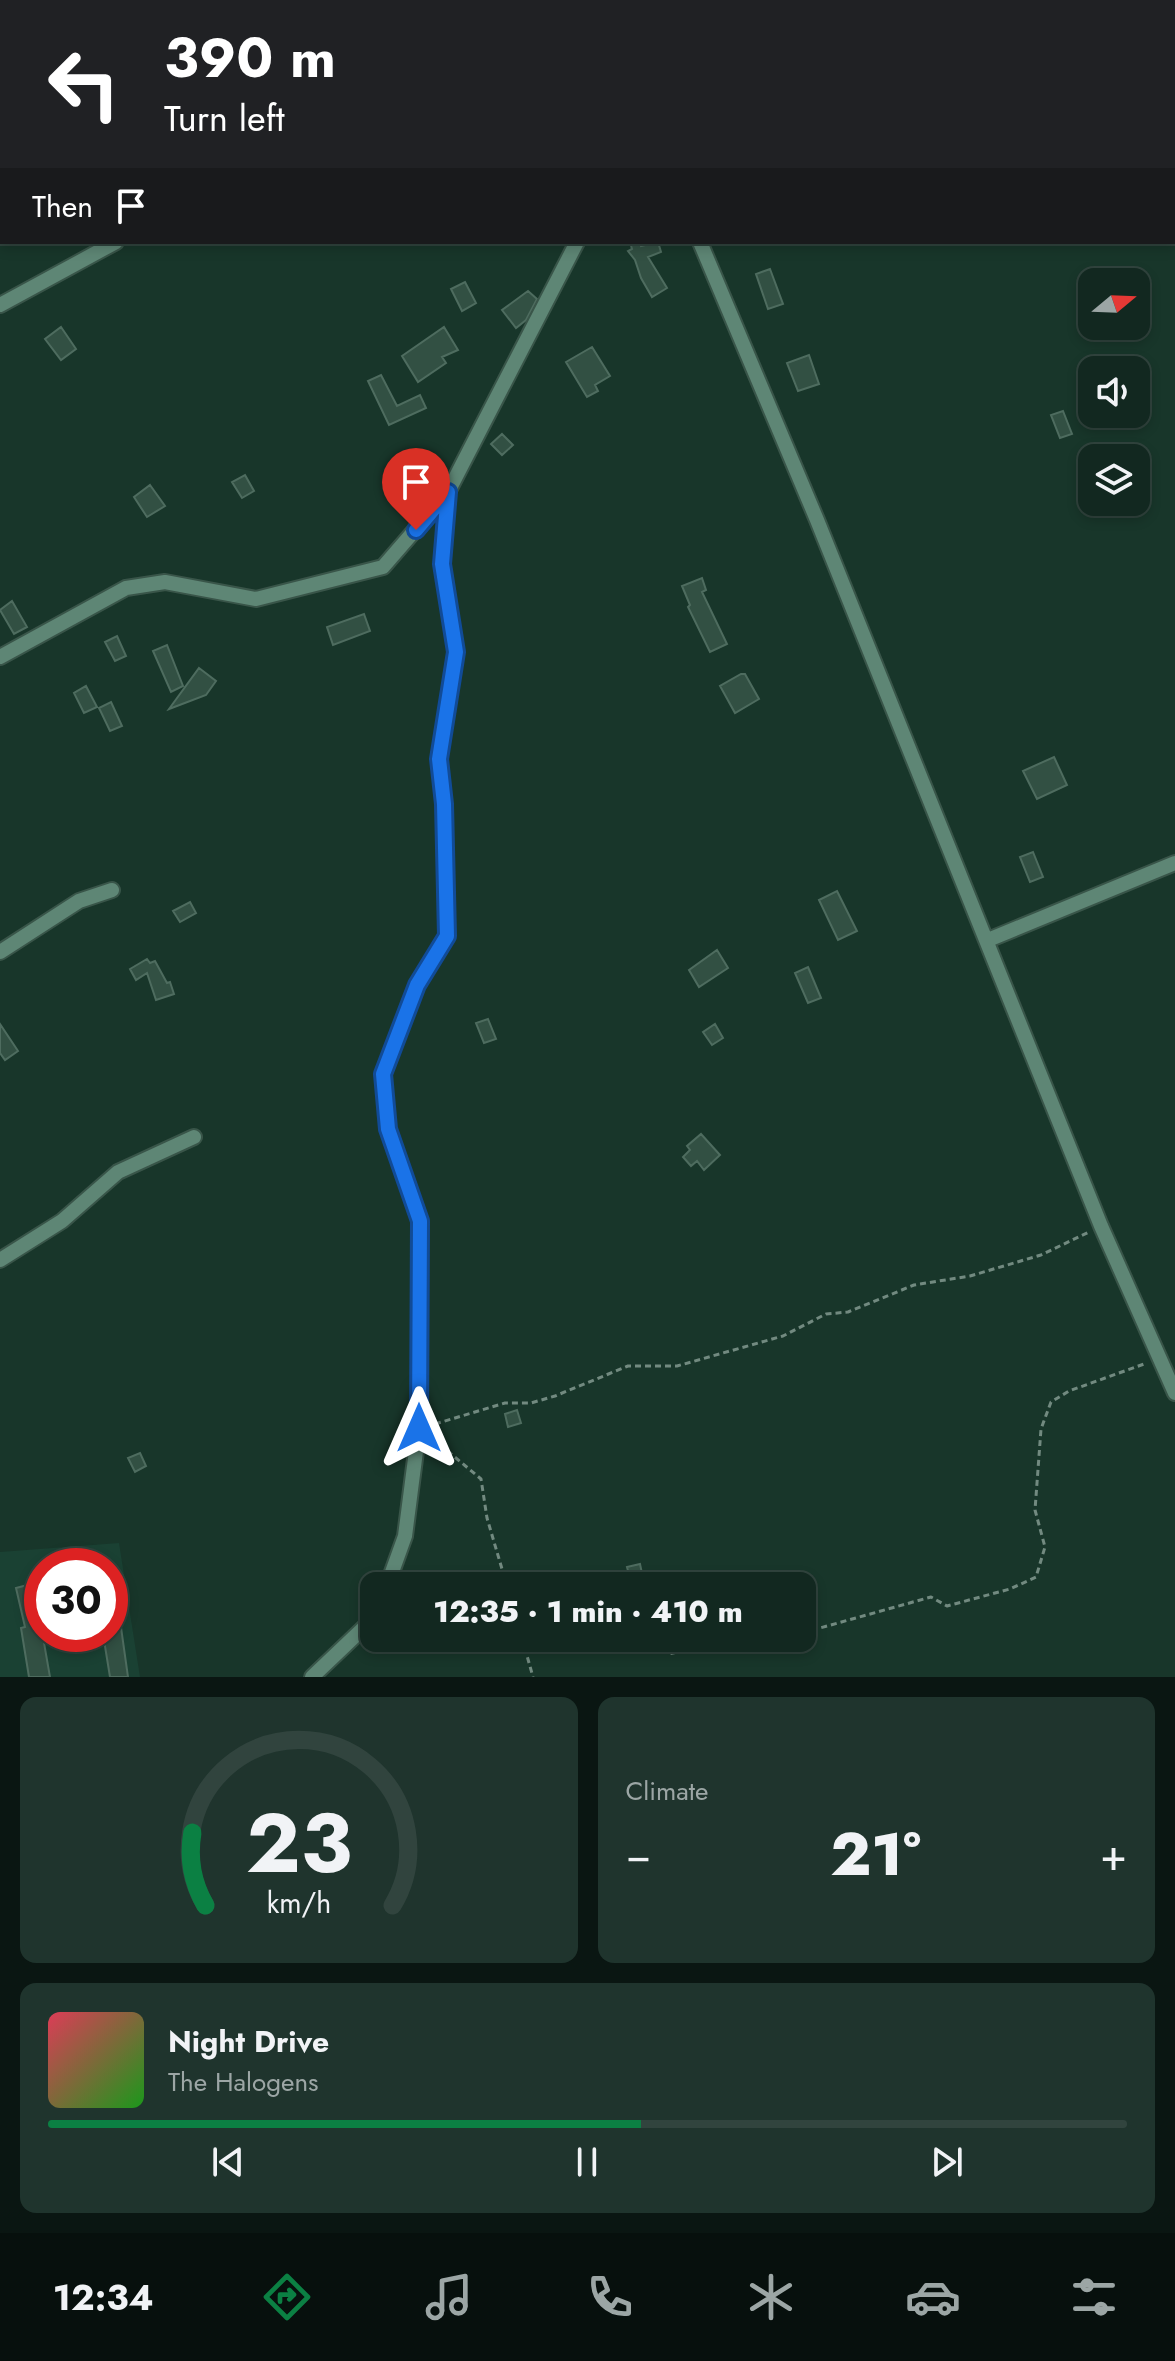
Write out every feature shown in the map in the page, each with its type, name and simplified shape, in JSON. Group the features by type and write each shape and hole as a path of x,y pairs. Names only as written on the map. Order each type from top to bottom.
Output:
{"street":[{"path":"0,305 112,244"},
{"path":"0,657 126,588 165,582 256,599 383,567 448,492 576,244"},
{"path":"701,244 817,520 1101,1226 1175,1393"},
{"path":"392,1572 405,1536 419,1428 420,1221 388,1129 383,1074 417,985 447,936 444,804 439,759 456,652 442,564 448,492"},
{"path":"988,940 1175,863"},
{"path":"0,952 79,901 112,890"},
{"path":"0,1260 62,1221 118,1172 194,1137"},
{"path":"312,1677 360,1631"}],"path":[{"path":"419,1428 505,1403 531,1403 555,1396 628,1366 677,1366 783,1336 826,1314 848,1312 914,1285 970,1276 1041,1255 1101,1226"},
{"path":"816,1629 931,1597 947,1606 1010,1589 1036,1577 1045,1547 1035,1510 1041,1429 1051,1402 1069,1391 1159,1358"},
{"path":"419,1428 481,1479 487,1518 503,1572"},
{"path":"526,1652 533,1677"}],"shaded area":[{"path":"119,1543 120,1548 53,1548"},
{"path":"24,1550 24,1652 128,1652 128,1600 140,1677 0,1677 0,1552"}],"building":[{"path":"631,244 659,244 661,252 648,257 667,288 652,297 628,251 632,249"},
{"path":"770,269 783,304 768,309 756,274"},
{"path":"465,282 476,303 462,311 451,289"},
{"path":"528,291 537,299 526,320 516,328 502,310"},
{"path":"61,327 76,349 61,360 45,339"},
{"path":"444,327 458,350 442,357 446,363 418,382 402,356"},
{"path":"592,347 610,376 595,385 598,391 587,397 566,362"},
{"path":"809,355 819,384 798,391 787,363"},
{"path":"381,375 397,406 420,395 426,408 389,425 368,381"},
{"path":"1063,411 1072,434 1060,438 1051,415"},
{"path":"502,434 513,445 502,455 491,444"},
{"path":"245,475 254,491 242,498 232,482"},
{"path":"150,485 165,506 147,517 134,497"},
{"path":"702,578 706,590 702,592 727,644 710,652 688,607 690,605 682,586"},
{"path":"12,601 27,627 14,634 0,610"},
{"path":"364,614 370,631 333,645 327,627"},
{"path":"117,636 126,656 115,661 105,642"},
{"path":"167,645 183,686 171,692 153,651"},
{"path":"199,668 216,681 206,695 169,709"},
{"path":"745,674 759,699 735,713 720,686"},
{"path":"86,686 97,707 84,713 74,693"},
{"path":"111,702 122,726 110,731 99,708"},
{"path":"1054,757 1067,785 1037,799 1023,771"},
{"path":"1033,852 1043,877 1030,882 1020,857"},
{"path":"837,891 857,931 838,940 819,900"},
{"path":"190,902 196,913 180,922 173,911"},
{"path":"717,950 728,968 699,987 689,970"},
{"path":"147,959 150,963 155,961 167,983 170,982 174,994 156,1000 147,973 136,980 130,969"},
{"path":"808,967 821,998 808,1003 795,973"},
{"path":"488,1019 496,1039 484,1043 476,1023"},
{"path":"0,1024 18,1051 5,1060 0,1053"},
{"path":"715,1024 723,1038 712,1045 703,1032"},
{"path":"701,1134 720,1155 704,1170 697,1161 691,1166 683,1157 690,1150 687,1146"},
{"path":"517,1410 521,1423 508,1427 505,1414"},
{"path":"140,1453 146,1466 135,1472 128,1458"},
{"path":"640,1564 642,1572 628,1572 627,1567"},
{"path":"24,1586 24,1623 16,1588"},
{"path":"25,1652 46,1652 50,1677 29,1677"},
{"path":"106,1652 124,1652 128,1677 110,1677"}],"route":[{"path":"416,530 448,492 442,564 456,652 439,759 444,804 447,936 417,985 383,1074 388,1129 420,1221 419,1428"}]}
